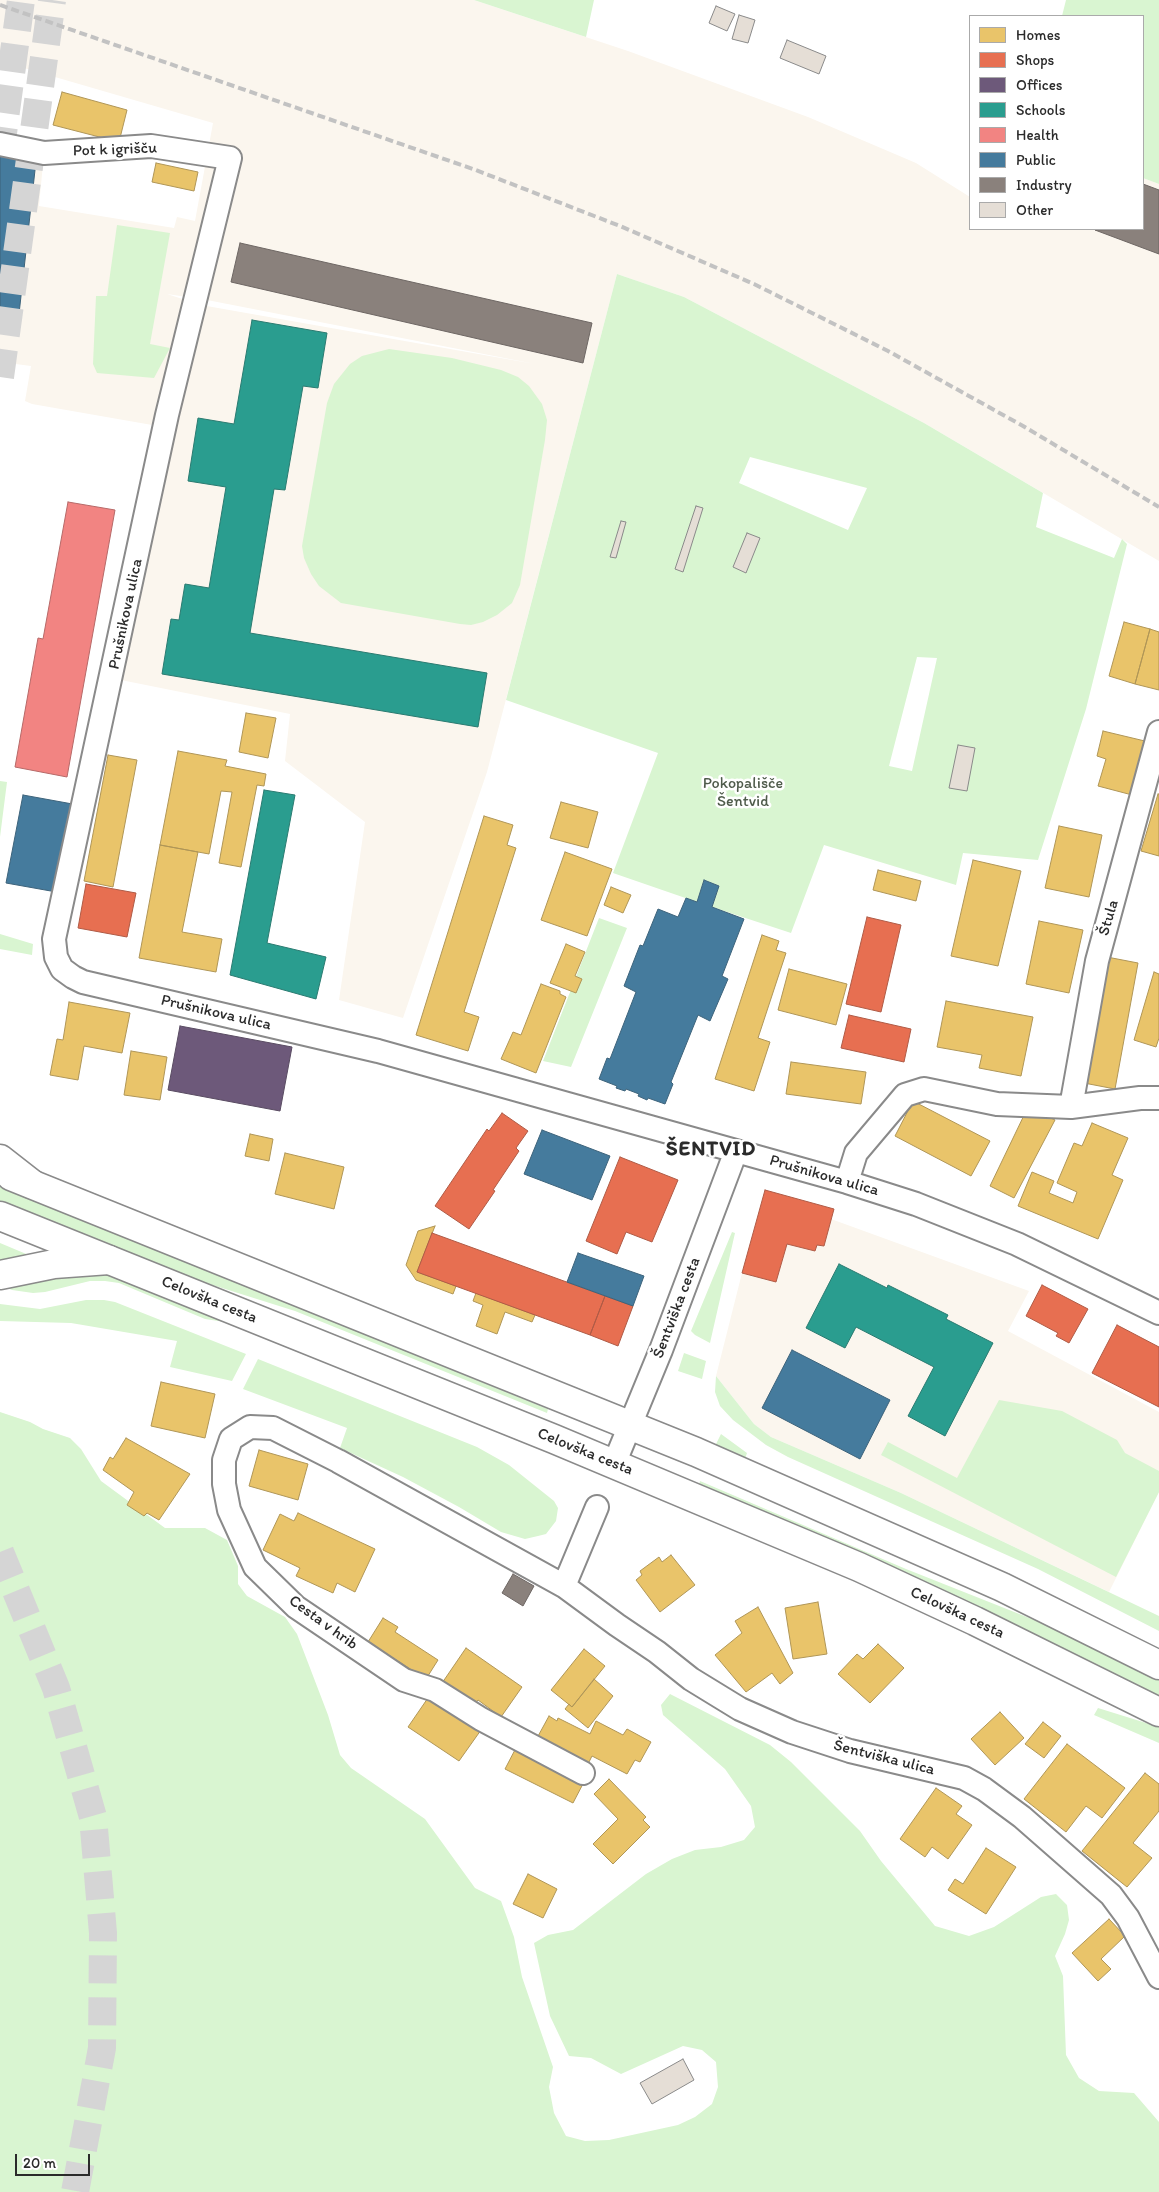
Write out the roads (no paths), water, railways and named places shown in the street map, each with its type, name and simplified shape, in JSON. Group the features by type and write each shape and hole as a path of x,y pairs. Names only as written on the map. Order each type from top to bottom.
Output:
{"main road":[{"path":"0,1160 32,1184"},
{"path":"0,1171 696,1452 907,1544 1159,1665"},
{"name":"Celovška cesta","path":"0,1216 614,1464 859,1567 1017,1641 1159,1712"},
{"path":"0,1275 54,1264 109,1260"}],"street":[{"name":"Pot k igrišču","path":"0,144 44,153 152,146 230,158"},
{"name":"Prušnikova ulica","path":"230,158 167,415 54,940 56,957 62,969 83,982 378,1051 847,1182 916,1204 1017,1244 1159,1313"},
{"name":"Štula","path":"1071,1107 1097,961 1159,732"},
{"path":"847,1182 856,1153 905,1095 924,1089 997,1104 1071,1107 1140,1098 1159,1098"},
{"name":"Šentviška cesta","path":"614,1464 661,1350 736,1151"},
{"name":"Cesta v hrib","path":"564,1586 338,1461 273,1428 250,1427 231,1439 224,1460 224,1484 229,1510 255,1566 289,1600 404,1680 435,1690 481,1719 583,1772"},
{"path":"564,1586 596,1507"},
{"name":"Šentviška ulica","path":"564,1586 692,1679 740,1709 792,1732 850,1751 964,1778 984,1789 1022,1818 1111,1895 1128,1918 1159,1977"}],"tunnel":[{"path":"0,155 21,0"},
{"path":"0,377 52,0"},
{"path":"0,1552 56,1688 93,1817 103,1933 102,2048 75,2192"}],"railway":[{"path":"0,5 473,169 620,226 754,284 888,351 1023,426 1159,507"}],"district":[{"name":"ŠENTVID","path":"711,1150"}],"park label":[{"name":"Pokopališče Šentvid","path":"743,793"}]}
